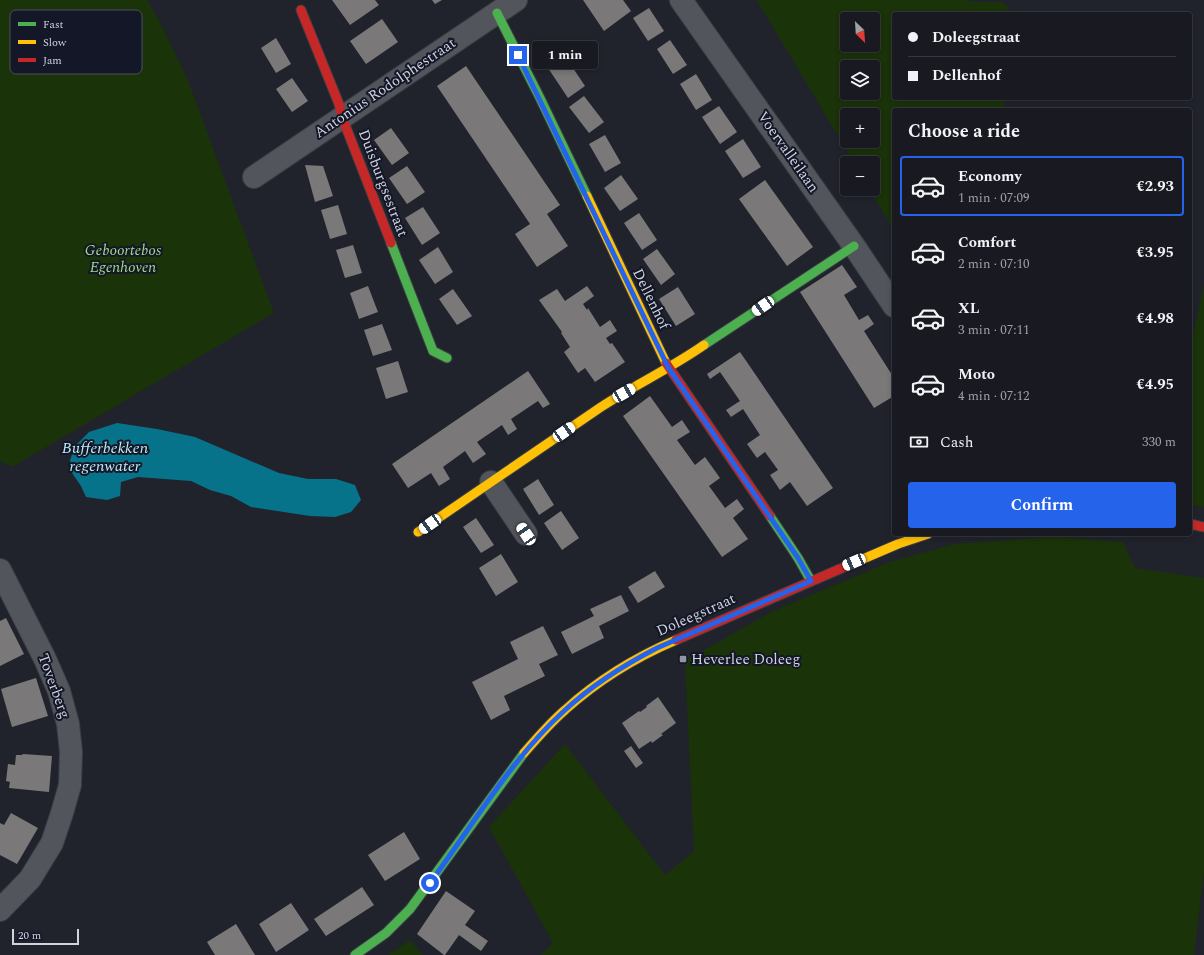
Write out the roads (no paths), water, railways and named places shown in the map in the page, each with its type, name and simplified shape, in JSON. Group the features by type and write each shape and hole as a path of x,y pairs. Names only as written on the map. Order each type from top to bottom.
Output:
{"street":[{"name":"Antonius Rodolphestraat","path":"254,177 516,0"},
{"name":"Voervalleilaan","path":"681,0 854,246 892,303"},
{"name":"Duisburgsestraat","path":"301,10 339,104 342,117 433,351 447,358"},
{"name":"Dellenhof","path":"497,13 540,98 668,367 798,558 811,581"},
{"path":"418,532 601,407 687,357 854,246"},
{"path":"491,482 526,534"},
{"path":"1192,524 1204,526"},
{"name":"Doleegstraat","path":"355,955 386,933 410,910 523,754 564,711 588,691 657,648 898,544 922,536"},
{"name":"Toverberg","path":"0,570 45,659 59,691 68,724 71,752 70,785 52,843 30,879 0,910"}],"water":[{"name":"Bufferbekken regenwater","path":"117,423 195,437 279,473 308,479 336,479 355,485 361,500 351,512 335,517 310,516 251,507 231,496 210,490 191,481 138,477 121,482 120,496 107,500 86,497 81,486 72,473 70,460 76,445 89,432"}],"place":[{"name":"Heverlee Doleeg","path":"683,659"}],"park label":[{"name":"Geboortebos Egenhoven","path":"123,258"}]}
